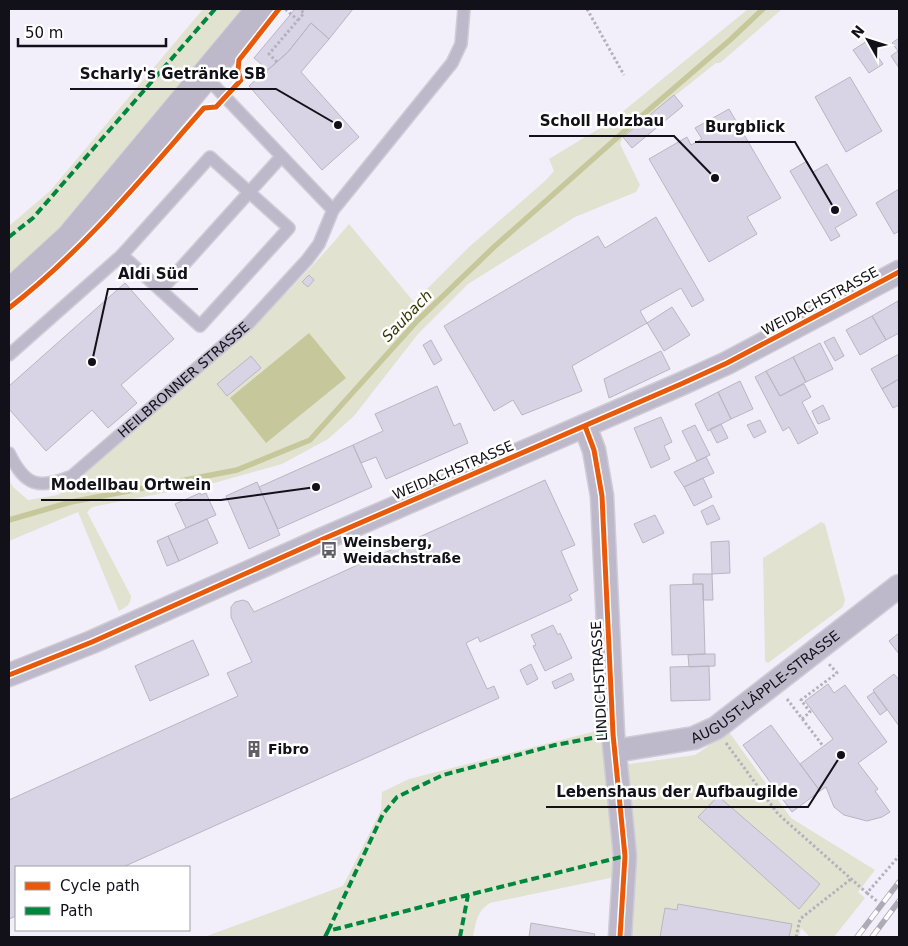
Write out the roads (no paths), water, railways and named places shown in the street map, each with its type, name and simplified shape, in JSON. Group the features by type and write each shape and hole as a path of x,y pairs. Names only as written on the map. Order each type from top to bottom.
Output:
{"street":[{"path":"9,294 70,238 261,9"},
{"name":"WEIDACHSTRASSE","path":"9,675 92,642 727,363 899,272"},
{"name":"LINDICHSTRASSE","path":"585,426 594,450 602,496 615,751 625,856 620,937"},
{"name":"AUGUST-LÄPPLE-STRASSE","path":"615,751 694,738 716,728 899,586"}],"lane":[{"name":"HEILBRONNER STRASSE","path":"9,453 22,474 28,480 40,486 55,483 72,476 249,323 307,260 319,244 333,210 452,63 460,44 464,9"},
{"path":"205,76 333,210"},
{"path":"9,355 122,255 210,157 289,228 200,326 122,255"},
{"path":"161,290 282,157"}],"waterway":[{"name":"Saubach","path":"9,520 71,502 237,470 310,440 417,321 494,247 763,9"}],"railway":[{"path":"857,937 899,882"},
{"path":"872,937 899,901"}],"place":[{"name":"Scharly's Getränke SB","path":"338,125"},
{"name":"Scholl Holzbau","path":"715,178"},
{"name":"Burgblick","path":"835,210"},
{"name":"Aldi Süd","path":"92,362"},
{"name":"Modellbau Ortwein","path":"316,487"},
{"name":"Weinsberg, Weidachstraße","path":"329,550"},
{"name":"Fibro","path":"254,749"},
{"name":"Lebenshaus der Aufbaugilde","path":"841,755"}]}
